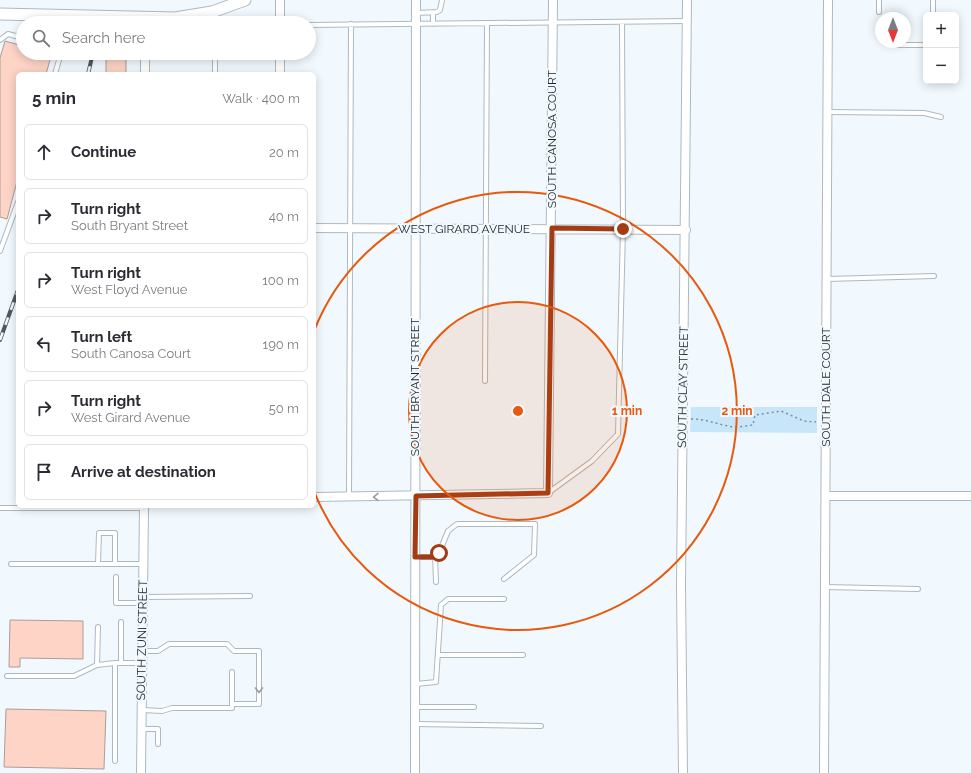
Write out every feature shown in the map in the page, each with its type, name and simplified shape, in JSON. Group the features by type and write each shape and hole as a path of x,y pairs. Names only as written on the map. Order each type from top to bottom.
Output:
{"street":[{"path":"280,0 280,16"},
{"name":"SOUTH BRYANT STREET","path":"415,773 416,0"},
{"name":"SOUTH CANOSA COURT","path":"548,493 552,228 553,0"},
{"name":"SOUTH CLAY STREET","path":"682,773 681,585 686,230 687,0"},
{"name":"SOUTH DALE COURT","path":"824,773 828,0"},
{"path":"194,16 239,1"},
{"path":"0,14 27,16"},
{"path":"145,60 145,72"},
{"path":"280,60 280,72"},
{"name":"WEST GIRARD AVENUE","path":"316,228 552,228 686,230"},
{"path":"316,497 548,493"},
{"path":"826,496 971,496"},
{"name":"SOUTH ZUNI STREET","path":"141,773 144,508"}],"lane":[{"path":"416,13 433,13 440,10 442,0"},
{"path":"879,0 879,12"},
{"path":"933,0 933,12"},
{"path":"433,13 433,24"},
{"path":"316,25 487,23 553,24 687,21"},
{"path":"548,493 566,478 592,461 618,434 623,229 622,22"},
{"path":"485,381 487,23"},
{"path":"350,497 351,24"},
{"path":"0,40 8,34 16,36"},
{"path":"911,45 923,45"},
{"path":"56,72 59,60"},
{"path":"215,60 215,72"},
{"path":"828,112 924,113 941,117"},
{"path":"0,251 16,207"},
{"path":"827,280 934,276"},
{"path":"0,508 16,508"},
{"path":"415,557 435,555 439,553 448,531 457,524 535,524 534,555 504,580"},
{"path":"98,564 99,533 115,533 115,564"},
{"path":"435,555 436,582"},
{"path":"11,564 143,564"},
{"path":"116,577 116,603 143,600 250,596"},
{"path":"825,587 918,589"},
{"path":"415,684 436,682 441,605 448,599 504,599"},
{"path":"121,622 121,663"},
{"path":"97,665 98,627"},
{"path":"142,651 158,651 169,644 227,644 234,651 259,651 259,704 232,704"},
{"path":"438,655 523,655"},
{"path":"114,761 115,663"},
{"path":"7,676 74,676 97,665 142,663"},
{"path":"142,710 162,711 172,708 232,708 232,672"},
{"path":"415,707 474,707"},
{"path":"415,724 541,726"},
{"path":"141,729 158,730 158,744"}],"path":[{"path":"683,419 704,419 729,426 742,427 753,425 755,416 781,411 804,421 826,422"}],"shaded area":[{"path":"691,407 817,407 817,433 690,432"}],"building":[{"path":"5,41 16,44 16,60 50,60 47,72 16,72 16,185 7,219 0,217 0,58"},
{"path":"106,60 126,60 126,72 106,72"},
{"path":"10,620 83,621 83,659 20,658 20,667 9,667"},
{"path":"6,709 106,711 104,769 4,767"}],"railway":[{"path":"88,72 91,60"},
{"path":"0,340 16,296"}],"route":[{"path":"439,553 432,557 415,557 416,496 548,493 552,228 623,229"}]}
